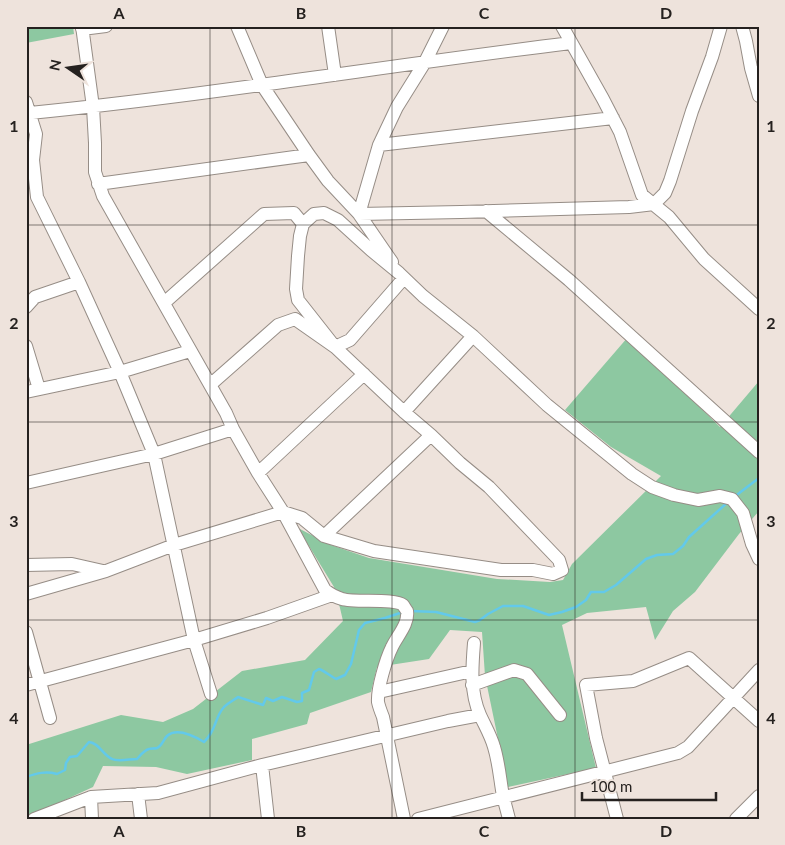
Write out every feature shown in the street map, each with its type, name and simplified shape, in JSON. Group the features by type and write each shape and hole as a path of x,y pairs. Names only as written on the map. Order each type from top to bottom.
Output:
{"street":[{"path":"106,26 82,27 92,107 96,172 102,196 226,413 258,473 283,512 325,590 332,596 341,599 395,602 403,605 407,610 406,620 391,648 379,692 378,704 383,717 404,819"},
{"path":"238,26 262,85 328,181 359,214 402,275"},
{"path":"328,26 335,75"},
{"path":"359,214 379,145 443,26"},
{"path":"562,26 620,132 642,195 669,218 704,259 759,309"},
{"path":"359,214 629,207 654,204 665,193 670,181 721,26"},
{"path":"742,26 759,96"},
{"path":"211,694 194,640 154,454 120,372 79,282 31,198 36,134 28,107 92,107 572,43"},
{"path":"379,145 613,118"},
{"path":"98,184 309,155"},
{"path":"486,211 569,280 759,452"},
{"path":"164,303 264,214 294,213 303,224"},
{"path":"335,347 298,300 296,289 298,256 303,224 314,214 324,213 338,220 402,275 422,296 473,336 547,405 632,474 652,487 674,495 698,500 720,496 732,499 743,513 752,544 759,559"},
{"path":"335,347 350,340 402,275"},
{"path":"26,307 35,297 79,282"},
{"path":"26,594 106,571 174,545 283,512 302,518 324,536 374,551 502,570 533,570 553,574 562,570 559,560 489,487 460,463 335,347 295,319 278,325 210,385"},
{"path":"404,412 473,336"},
{"path":"26,346 32,390 120,372 190,351"},
{"path":"258,473 364,374"},
{"path":"26,483 154,454 233,429"},
{"path":"324,536 431,435"},
{"path":"26,565 72,564 106,571"},
{"path":"26,685 194,640 332,596"},
{"path":"26,632 50,718"},
{"path":"474,643 472,671 474,699 494,746 503,798 509,819"},
{"path":"618,819 596,738 586,685 633,681 689,658 759,720"},
{"path":"472,685 514,670 527,674 560,715"},
{"path":"418,819 678,753 688,746 759,670"},
{"path":"379,692 472,671"},
{"path":"34,819 91,797 158,793 262,765 480,715"},
{"path":"262,765 268,819"},
{"path":"138,794 141,819"},
{"path":"736,819 759,796"},
{"path":"91,797 92,819"}],"green space":[{"path":"26,26 73,26 74,34 26,43"},
{"path":"628,337 720,427 759,381 759,511 695,592 673,611 655,640 646,607 587,613 562,625 596,768 508,787 485,676 482,632 450,630 429,659 377,667 371,692 310,713 307,724 252,739 252,760 187,774 156,767 103,766 93,787 26,818 26,745 121,715 163,722 193,709 242,671 305,660 343,621 334,587 298,528 331,545 369,558 497,579 550,582 563,580 572,564 661,476 611,447 565,410"}],"waterway":[{"path":"734,497 759,478"},
{"path":"411,611 436,612 475,622 503,606 523,606 549,615 562,612 576,607 586,600 591,592 604,592 616,585 646,559 657,555 673,554 728,502"},
{"path":"26,777 42,773 57,774 65,770 66,763 70,757 77,756 89,742 96,745 106,755 115,760 137,759 147,750 159,747 171,733 180,732 204,742 211,733 221,711 238,697 263,705 266,698 273,701 282,697 297,702 302,701 302,693 309,690 314,672 319,669 336,679 345,675 351,664 359,630 365,623 403,612"}]}
